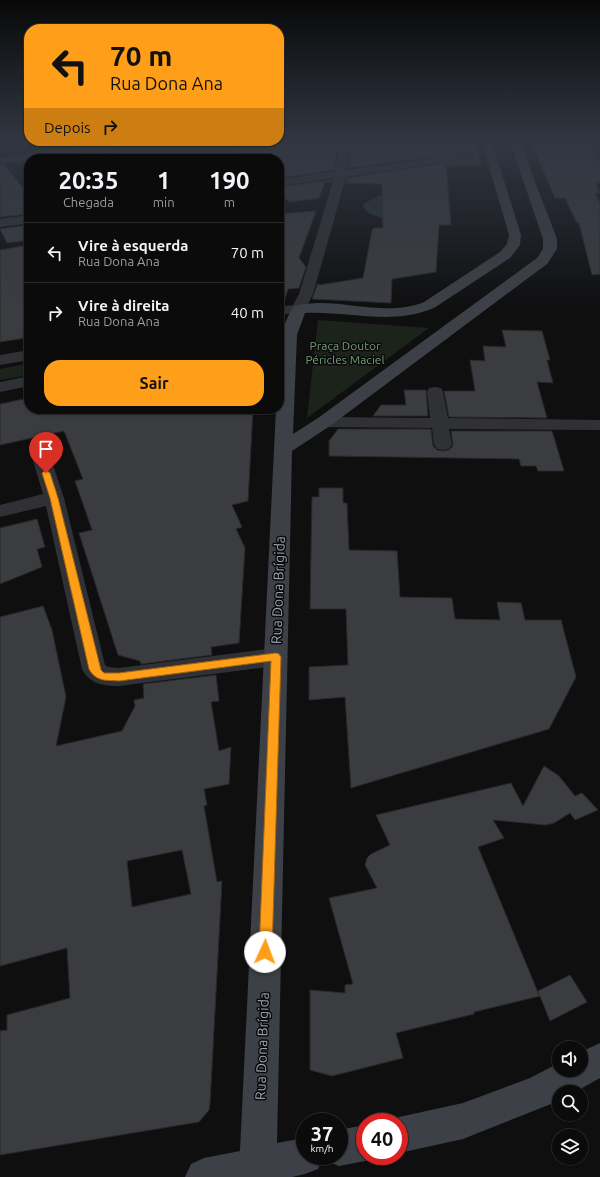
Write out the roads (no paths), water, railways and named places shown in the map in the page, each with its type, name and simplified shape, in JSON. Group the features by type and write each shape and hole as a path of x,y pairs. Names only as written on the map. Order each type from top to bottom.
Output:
{"street":[{"name":"Rua Dona Brígida","path":"284,336 300,309 306,294 334,197"},
{"path":"284,311 323,308 403,313 417,310 429,305 505,255 513,245 515,235 504,197"},
{"path":"283,449 324,422 542,261 550,249 550,239 535,197"},
{"path":"0,223 24,220"},
{"path":"0,360 24,356"},
{"path":"0,387 24,383"},
{"path":"435,392 443,445"},
{"name":"Rua Dona Brígida","path":"258,1166 283,414"},
{"path":"324,422 600,425"},
{"path":"38,447 54,498 94,669 97,673 102,676 119,677 276,657"},
{"path":"0,511 54,498"},
{"path":"408,1133 463,1121 539,1092 600,1060"},
{"path":"204,1177 296,1158"}],"park label":[{"name":"Praça Doutor Péricles Maciel","path":"345,352"}]}
